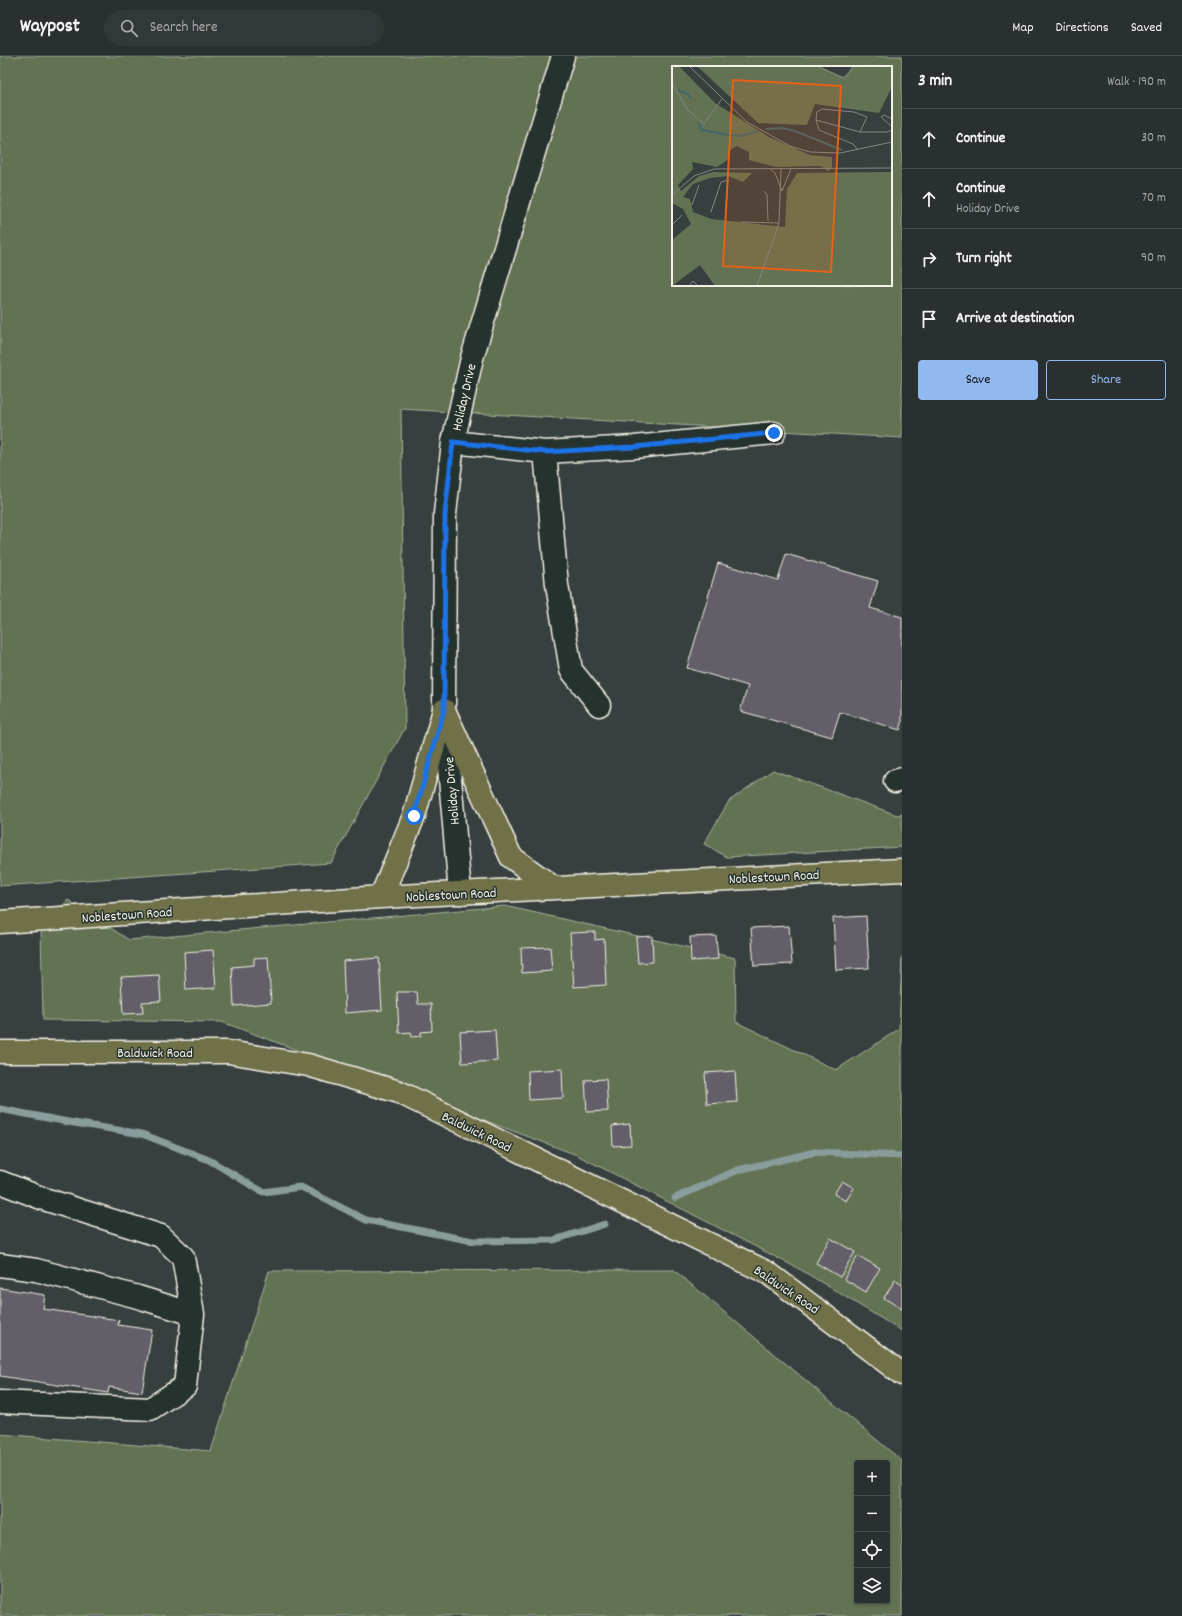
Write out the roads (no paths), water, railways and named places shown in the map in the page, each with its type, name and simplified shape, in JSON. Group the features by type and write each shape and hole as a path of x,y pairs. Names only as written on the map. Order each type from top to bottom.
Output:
{"main road":[{"path":"444,710 511,857 554,888"},
{"path":"381,898 414,816 444,710"},
{"name":"Noblestown Road","path":"0,922 460,893 902,870"},
{"name":"Baldwick Road","path":"0,1052 228,1052 308,1065 399,1092 768,1273 902,1374"}],"street":[{"name":"Holiday Drive","path":"460,893 444,710 445,514 453,442 472,358 563,56"},
{"path":"453,442 545,452 634,447 774,433"},
{"path":"545,452 557,585 571,670 599,705"},
{"path":"0,1182 44,1199 161,1236 183,1258 193,1314 185,1386 150,1409 0,1402"},
{"path":"0,1265 36,1270 138,1297 193,1314"}],"waterway":[{"path":"0,1109 142,1134 209,1160 263,1192 301,1187 366,1220 473,1241 554,1240 605,1224"},
{"path":"675,1198 738,1170 815,1152 902,1156"}]}
